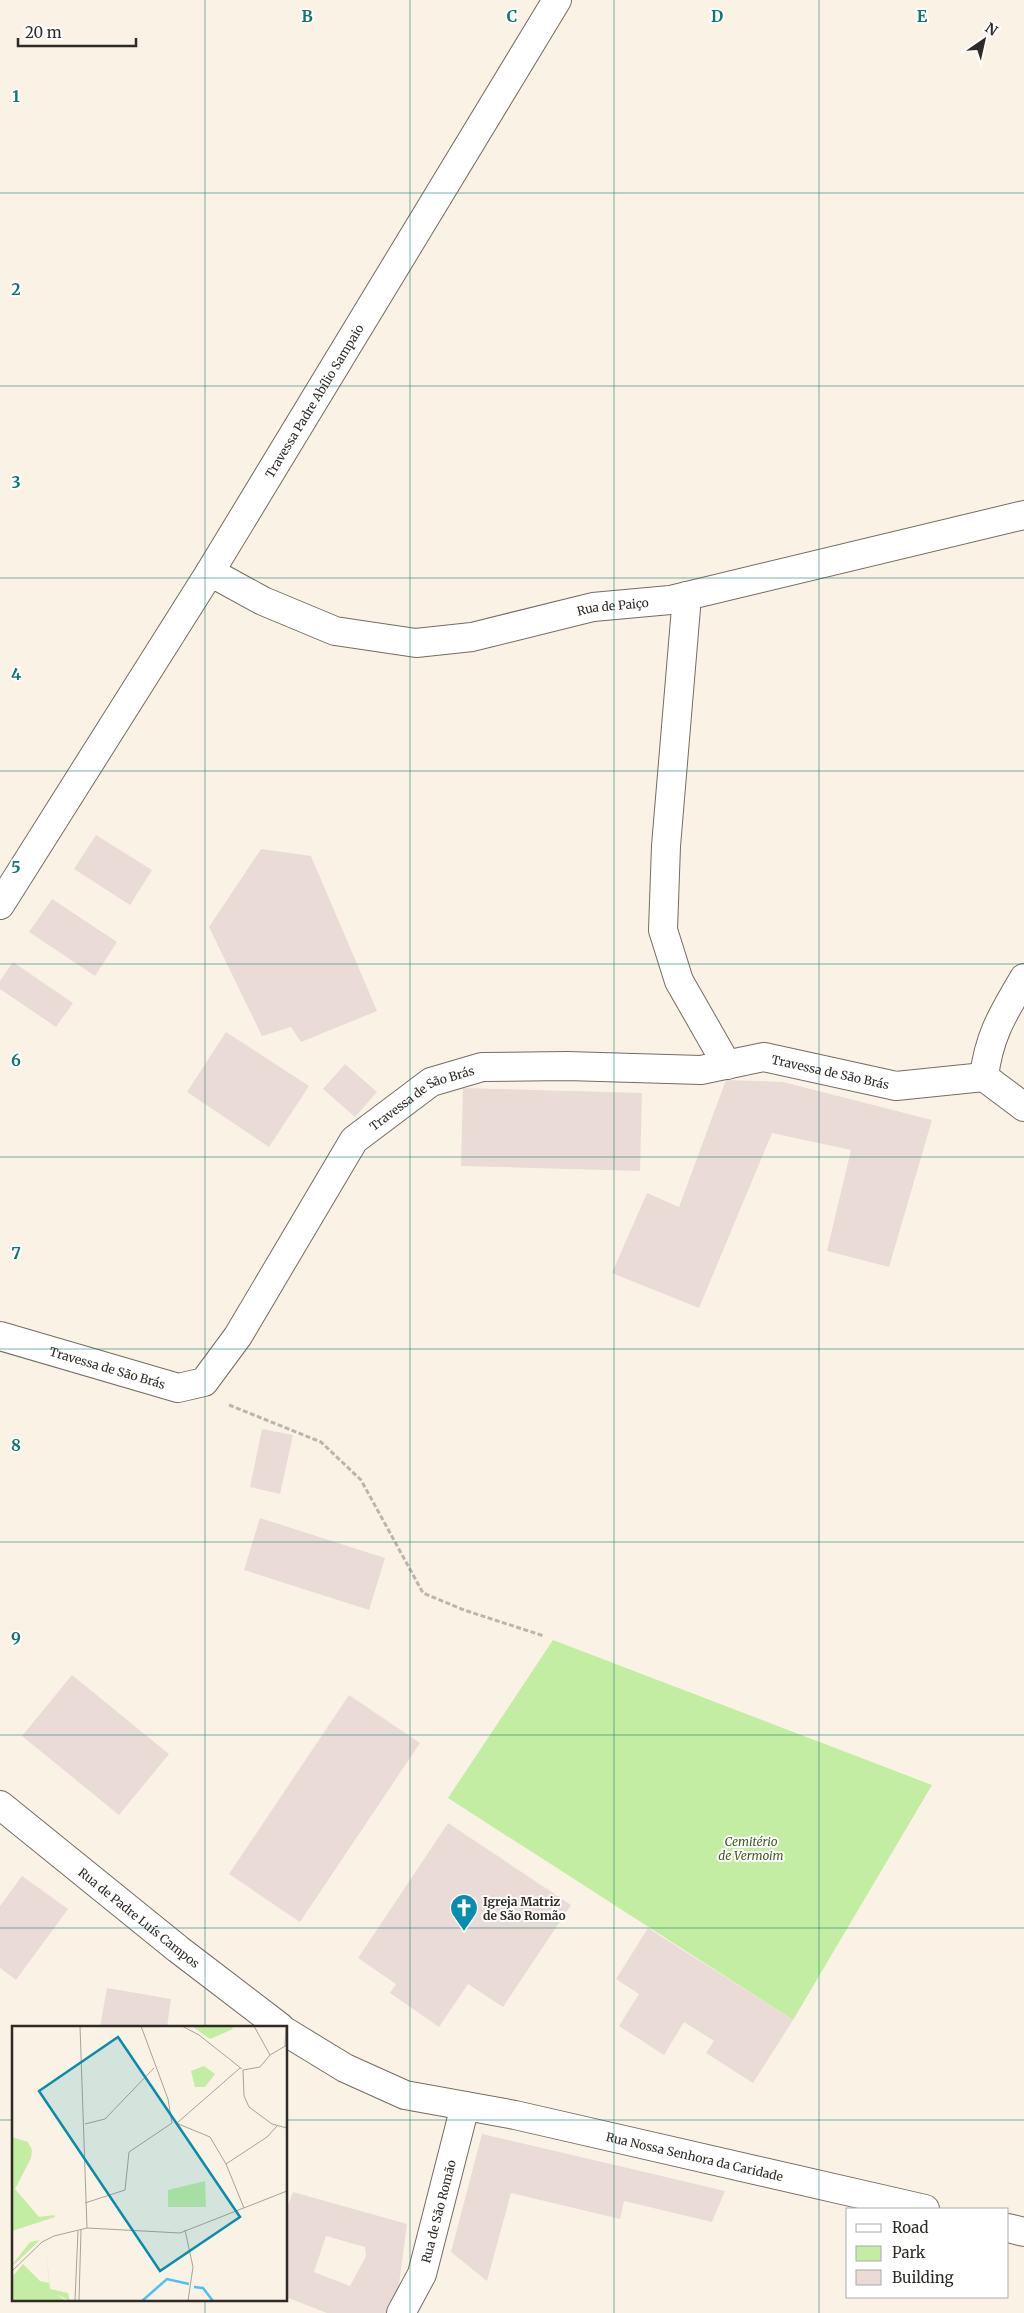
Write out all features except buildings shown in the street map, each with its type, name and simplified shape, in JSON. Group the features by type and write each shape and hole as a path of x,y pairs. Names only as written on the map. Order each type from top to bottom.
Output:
{"street":[{"name":"Travessa Padre Abílio Sampaio","path":"0,905 210,572 557,0"},
{"name":"Rua de Paiço","path":"210,572 263,601 335,631 416,643 472,637 593,607 670,600 1024,515"},
{"path":"687,596 666,846 663,930 679,981 727,1065"},
{"path":"1024,978 994,1030 987,1052 984,1077 1024,1107"},
{"name":"Travessa de São Brás","path":"0,1336 178,1388 204,1382 238,1336 354,1140 431,1082 482,1067 567,1066 701,1070 764,1057 896,1086 984,1077"},
{"name":"Rua de Padre Luís Campos","path":"0,1805 178,1949 279,2026"},
{"path":"288,2033 345,2068 405,2095 465,2106"},
{"name":"Rua Nossa Senhora da Caridade","path":"465,2106 515,2115 921,2208"},
{"name":"Rua de São Romão","path":"401,2313 422,2274 465,2106"},
{"path":"1009,2228 1024,2232"}],"path":[{"path":"178,1388 251,1412 321,1442 361,1480 424,1593 464,1610 544,1636"}],"green space":[{"name":"Cemitério de Vermoim","path":"553,1640 932,1785 793,2020 448,1798"}],"place":[{"name":"Igreja Matriz de São Romão","path":"464,1932"}]}
